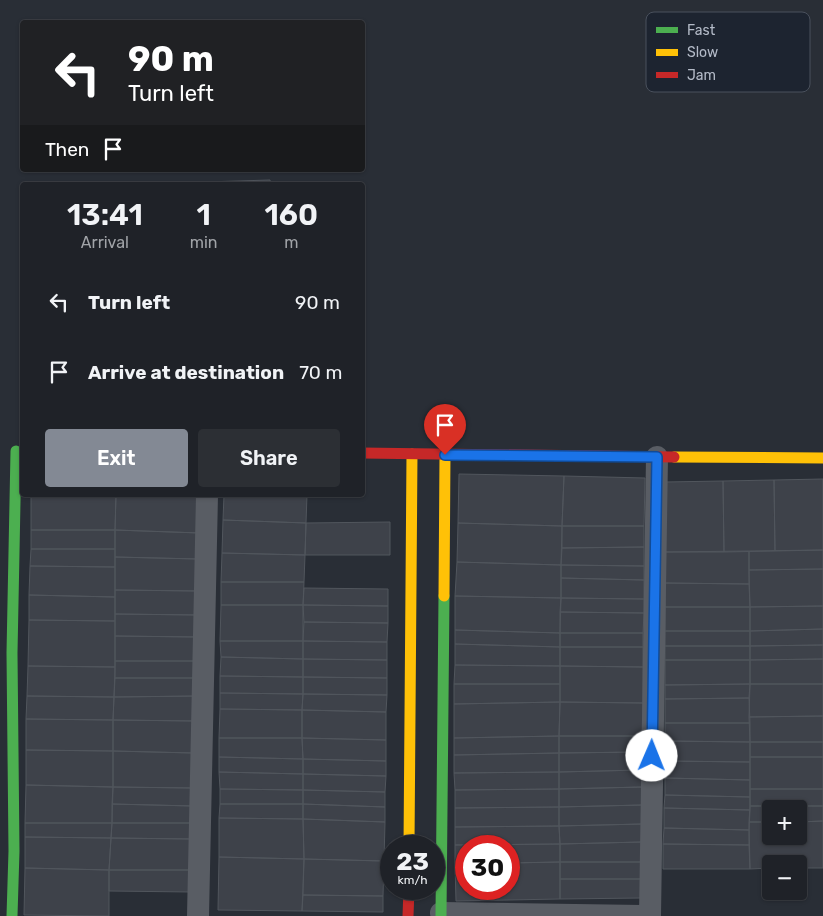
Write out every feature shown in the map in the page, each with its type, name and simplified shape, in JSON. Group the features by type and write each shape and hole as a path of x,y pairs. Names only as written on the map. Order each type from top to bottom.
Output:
{"street":[{"path":"12,916 7,851 6,653 13,450"},
{"path":"365,453 823,458"},
{"path":"409,835 412,454"},
{"path":"445,455 441,915 642,916"},
{"path":"650,916 657,457"},
{"path":"198,916 207,497"},
{"path":"408,916 409,900"}],"building":[{"path":"270,180 270,182 205,182"},
{"path":"459,474 564,476 562,526 458,523"},
{"path":"564,476 645,478 644,526 562,526"},
{"path":"823,479 823,550 775,551 774,480"},
{"path":"774,480 775,551 724,552 723,481"},
{"path":"723,481 724,552 665,552 665,482"},
{"path":"31,497 116,497 115,530 31,530"},
{"path":"116,497 201,497 200,533 115,530"},
{"path":"224,497 307,497 306,523 223,520"},
{"path":"223,520 306,523 305,555 222,553"},
{"path":"390,522 390,555 305,555 306,523"},
{"path":"458,523 562,526 561,565 457,562"},
{"path":"562,526 644,526 644,547 562,548"},
{"path":"31,530 115,530 115,549 31,549"},
{"path":"115,530 200,533 198,559 115,557"},
{"path":"644,547 644,566 561,565 562,548"},
{"path":"31,549 115,549 115,567 30,566"},
{"path":"823,550 823,569 749,570 749,551"},
{"path":"749,551 749,584 665,583 665,552"},
{"path":"222,553 305,555 304,582 221,582"},
{"path":"115,557 198,559 198,591 115,590"},
{"path":"457,562 561,565 561,598 455,596"},
{"path":"561,565 644,566 644,580 561,578"},
{"path":"30,566 115,567 115,597 29,595"},
{"path":"823,569 823,606 750,607 749,570"},
{"path":"561,578 644,580 644,599 561,598"},
{"path":"221,582 304,582 303,605 221,605"},
{"path":"665,583 749,584 750,607 665,607"},
{"path":"304,588 388,589 388,606 303,605"},
{"path":"115,590 198,591 198,615 115,614"},
{"path":"29,595 115,597 115,621 29,620"},
{"path":"455,596 561,598 560,633 455,630"},
{"path":"561,598 644,599 644,613 560,612"},
{"path":"221,605 303,605 303,641 220,641"},
{"path":"303,605 388,606 388,623 304,622"},
{"path":"823,606 823,629 750,631 750,607"},
{"path":"665,607 750,607 750,631 665,631"},
{"path":"560,612 644,613 643,633 560,633"},
{"path":"115,614 198,615 197,637 115,636"},
{"path":"29,620 115,621 115,667 28,666"},
{"path":"304,622 388,623 387,642 303,641"},
{"path":"823,629 823,645 750,646 750,631"},
{"path":"455,630 560,633 560,647 455,644"},
{"path":"665,631 750,631 750,646 665,646"},
{"path":"560,633 643,633 643,647 560,647"},
{"path":"115,636 197,637 197,661 115,661"},
{"path":"220,641 303,641 303,659 221,657"},
{"path":"303,641 387,642 387,660 303,659"},
{"path":"455,644 560,647 560,666 455,665"},
{"path":"823,645 823,659 750,660 750,646"},
{"path":"665,646 750,646 750,660 665,660"},
{"path":"560,647 643,647 643,667 560,666"},
{"path":"221,657 303,659 303,677 220,676"},
{"path":"303,659 387,660 387,678 303,677"},
{"path":"823,659 823,684 750,684 750,660"},
{"path":"665,660 750,660 750,684 665,685"},
{"path":"115,661 197,661 197,678 115,678"},
{"path":"455,665 560,666 560,684 454,684"},
{"path":"28,666 115,667 114,697 27,696"},
{"path":"560,666 643,667 643,703 560,702"},
{"path":"220,676 303,677 303,694 220,693"},
{"path":"303,677 387,678 387,695 303,694"},
{"path":"115,678 197,678 197,696 114,697"},
{"path":"454,684 560,684 560,702 454,704"},
{"path":"750,684 823,684 823,716 749,717"},
{"path":"750,684 749,698 665,699 665,685"},
{"path":"220,693 303,694 302,710 220,709"},
{"path":"303,694 387,695 386,712 302,710"},
{"path":"27,696 114,697 113,720 26,719"},
{"path":"197,696 195,721 113,720 114,697"},
{"path":"749,698 750,723 665,723 665,699"},
{"path":"560,702 643,703 642,736 559,736"},
{"path":"560,702 559,736 454,738 454,704"},
{"path":"220,709 302,710 302,738 219,738"},
{"path":"302,710 386,712 386,740 302,738"},
{"path":"823,716 823,742 750,742 749,717"},
{"path":"26,719 113,720 113,751 26,750"},
{"path":"113,720 195,721 193,753 113,751"},
{"path":"665,723 750,723 750,742 665,741"},
{"path":"559,736 559,753 454,755 454,738"},
{"path":"559,736 642,736 641,752 559,753"},
{"path":"219,738 302,738 303,759 219,757"},
{"path":"302,738 386,740 386,761 303,759"},
{"path":"665,741 750,742 750,762 665,761"},
{"path":"750,742 823,742 823,757 750,757"},
{"path":"26,750 113,751 113,787 26,785"},
{"path":"113,751 193,753 193,788 113,787"},
{"path":"641,752 641,770 559,772 559,753"},
{"path":"559,753 559,772 454,773 454,755"},
{"path":"219,757 303,759 303,774 219,772"},
{"path":"750,757 823,757 823,789 750,789"},
{"path":"303,759 386,761 386,776 303,774"},
{"path":"665,761 750,762 750,780 665,778"},
{"path":"641,770 642,787 559,789 559,772"},
{"path":"219,772 303,774 303,790 220,789"},
{"path":"559,772 559,789 455,790 454,773"},
{"path":"303,774 386,776 385,792 303,790"},
{"path":"665,778 750,780 750,797 665,795"},
{"path":"26,785 113,787 112,823 25,823"},
{"path":"113,787 193,788 193,806 112,804"},
{"path":"642,787 642,805 559,807 559,789"},
{"path":"220,789 303,790 303,804 220,804"},
{"path":"559,789 559,807 455,808 455,790"},
{"path":"750,789 823,789 823,806 807,806 807,800 762,800 762,806 750,806"},
{"path":"303,790 385,792 385,807 303,804"},
{"path":"665,795 750,797 750,810 664,808"},
{"path":"112,804 193,806 192,823 112,823"},
{"path":"220,804 303,804 303,819 219,818"},
{"path":"303,804 385,807 385,822 303,819"},
{"path":"642,805 642,824 559,826 559,807"},
{"path":"750,806 762,806 762,822 749,822"},
{"path":"807,806 823,806 823,821 807,822"},
{"path":"559,807 559,826 455,827 455,808"},
{"path":"664,808 750,810 749,830 664,828"},
{"path":"219,818 303,819 304,859 219,857"},
{"path":"303,819 385,822 385,835 380,835 380,861 304,859"},
{"path":"823,821 823,868 807,868 807,855 762,855 762,868 750,869 749,822 762,822 762,845 807,845 807,822"},
{"path":"25,823 112,823 111,838 25,837"},
{"path":"112,823 192,823 192,839 111,838"},
{"path":"642,824 642,842 560,844 559,826"},
{"path":"559,826 560,844 520,844 520,835 455,835 455,827"},
{"path":"664,828 749,830 749,845 663,844"},
{"path":"25,837 111,838 109,870 25,868"},
{"path":"111,838 192,839 191,870 109,870"},
{"path":"642,842 642,862 560,862 560,844"},
{"path":"520,844 560,844 560,862 520,863"},
{"path":"663,844 749,845 750,869 663,869"},
{"path":"219,857 304,859 302,911 218,910"},
{"path":"304,859 380,861 380,896 303,895"},
{"path":"560,862 642,862 642,879 560,879"},
{"path":"560,862 560,899 520,900 520,863"},
{"path":"25,868 109,870 109,916 24,915"},
{"path":"109,870 191,870 191,892 109,891"},
{"path":"560,879 642,879 642,898 560,899"},
{"path":"303,895 380,896 380,900 383,900 383,912 302,911"},
{"path":"456,900 508,900 456,901"}],"traffic: fast":[{"path":"12,916 14,851 12,653 16,451"},
{"path":"441,916 444,596"}],"traffic: slow":[{"path":"409,835 412,454"},
{"path":"444,596 445,455"},
{"path":"674,457 823,458"}],"traffic: jam":[{"path":"365,453 674,457"},
{"path":"408,916 409,900"}],"route":[{"path":"445,455 657,457 652,756"}]}
